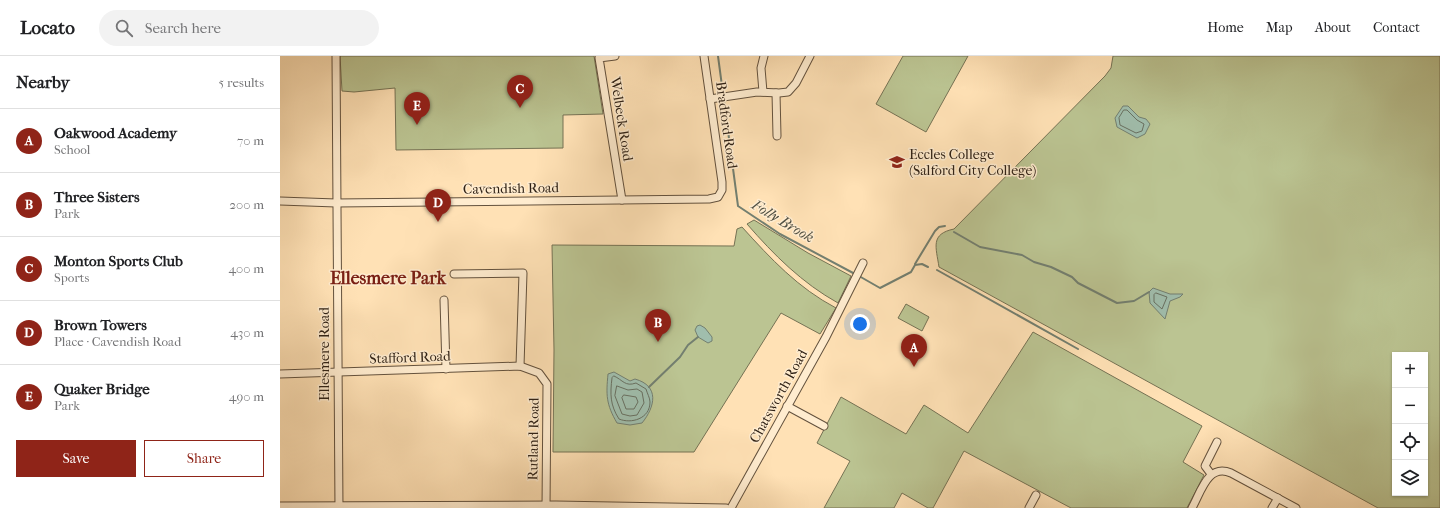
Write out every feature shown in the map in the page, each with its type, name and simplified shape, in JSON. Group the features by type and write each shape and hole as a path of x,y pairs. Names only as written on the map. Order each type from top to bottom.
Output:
{"street":[{"name":"Ellesmere Road","path":"336,56 339,507"},
{"name":"Welbeck Road","path":"615,56 599,58 622,200"},
{"name":"Bradford Road","path":"704,56 722,182 722,190 718,197"},
{"path":"764,56 762,68 764,92"},
{"path":"710,98 737,94 788,92 793,87 810,56"},
{"path":"776,93 777,136"},
{"name":"Cavendish Road","path":"280,201 336,203 622,200 718,197"},
{"name":"Chatsworth Road","path":"731,508 847,296 861,266"},
{"path":"454,274 523,273 520,366"},
{"path":"444,300 446,369"},
{"name":"Stafford Road","path":"280,374 520,366 539,373"},
{"name":"Rutland Road","path":"539,373 546,384 546,507"},
{"path":"787,406 824,426"},
{"path":"1211,474 1205,466 1216,442"},
{"path":"1192,508 1211,474 1219,470 1231,473 1296,508"},
{"path":"1029,508 1036,495"},
{"path":"1272,508 1278,498"},
{"path":"280,506 726,508"}],"green space":[{"path":"340,56 594,56 603,114 563,115 563,148 396,150 395,88 354,92 342,91"},
{"path":"903,56 968,56 926,132 876,104"},
{"path":"1113,56 1440,56 1440,508 1378,508 939,267 936,242 941,234 954,229 1105,76 1111,68"},
{"path":"754,220 808,253 851,276 838,303 812,287 789,268 747,224"},
{"path":"742,227 774,261 797,282 836,308 820,334 781,313 694,452 553,452 554,350 552,245 734,246 737,229"},
{"path":"906,304 929,317 922,331 898,318"},
{"path":"1033,332 1202,426 1183,462 1204,475 1187,508 1071,508 964,451 933,508 928,508 902,493 894,508 824,508 850,461 817,443 841,397 906,434 924,405 968,433"}],"water":[{"path":"1123,106 1128,106 1139,117 1146,119 1150,124 1145,134 1137,138 1117,127 1115,118"},
{"path":"1153,288 1170,294 1183,294 1180,297 1170,301 1165,319 1150,303 1149,292"},
{"path":"700,325 705,328 712,337 712,341 708,343 698,337 695,330 697,326"},
{"path":"614,372 630,381 635,379 643,382 652,392 652,404 642,423 630,425 617,423 609,405 607,394 608,374"}],"waterway":[{"name":"Folly Brook","path":"718,56 738,206 780,234 855,274"},
{"path":"915,264 935,231 939,227 945,226"},
{"path":"954,232 980,247 1022,255 1034,262 1051,267 1072,277 1078,283 1117,303 1134,301 1149,292"},
{"name":"Folly Brook","path":"859,276 880,288 911,272 915,265 922,264 928,267"},
{"name":"Folly Brook","path":"937,270 1078,349"},
{"path":"649,387 680,357 688,345 698,337"}],"place":[{"name":"Monton Sports Club","path":"520,108"},
{"name":"Quaker Bridge","path":"417,125"},
{"name":"Eccles College (Salford City College)","path":"897,162"},
{"name":"Brown Towers","path":"438,222"},
{"name":"Three Sisters","path":"658,342"},
{"name":"Oakwood Academy","path":"914,367"}],"district":[{"name":"Ellesmere Park","path":"388,278"}]}
